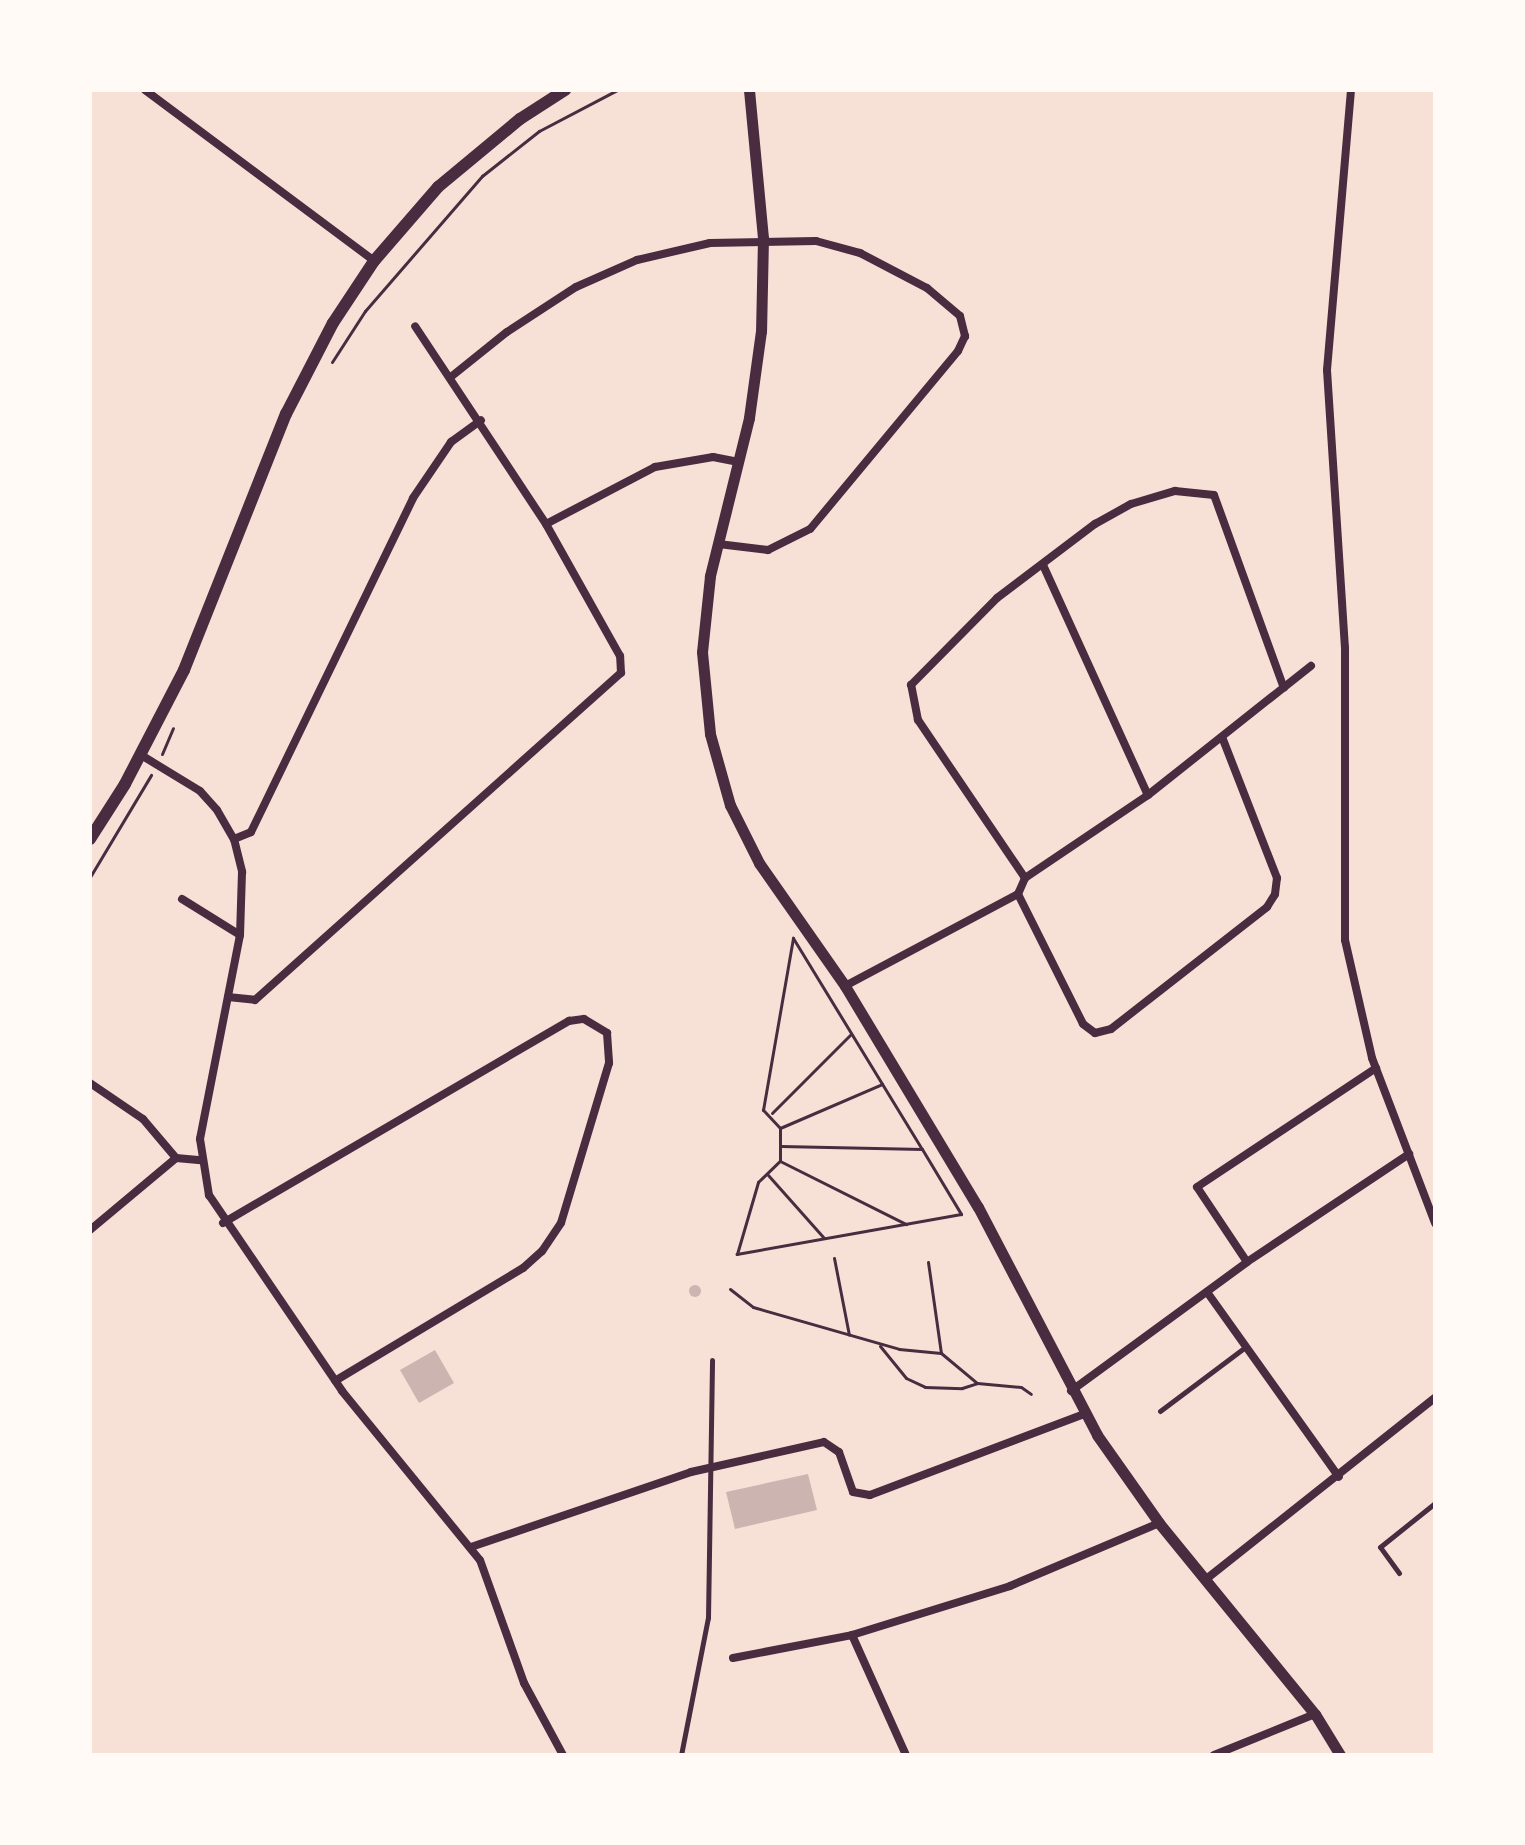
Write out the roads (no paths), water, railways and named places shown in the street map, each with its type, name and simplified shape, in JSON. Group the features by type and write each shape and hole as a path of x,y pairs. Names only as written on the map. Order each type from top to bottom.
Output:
{"main road":[{"path":"90,839 141,755 211,609 286,414 333,323 374,261 465,162 565,90"}],"street":[{"path":"145,90 374,261"},
{"path":"749,90 763,238 759,356 739,462 718,544 702,652 703,690 717,769 759,863 845,986 978,1207 1084,1414 1159,1523 1315,1714 1340,1755"},
{"path":"1351,90 1327,370 1345,648 1345,940 1376,1068 1435,1223"},
{"path":"452,376 545,305 605,273 665,251 763,238 816,241 891,266 960,316 965,336 958,351 810,529 768,550 718,544"},
{"path":"228,997 255,1000 621,673 620,656 546,524 452,376 415,326"},
{"path":"234,839 251,832 413,498 451,442 481,420"},
{"path":"546,524 655,467 713,457 739,462"},
{"path":"1025,878 918,720 911,685 997,598 1131,504 1175,491 1214,495 1284,688"},
{"path":"1043,565 1148,795"},
{"path":"845,986 1018,894 1025,878 1148,795 1311,666"},
{"path":"1018,894 1083,1024 1095,1033 1111,1029 1267,907 1275,894 1277,878 1222,737"},
{"path":"141,755 200,791 234,839 242,872 240,935 201,1160 209,1195 223,1223 335,1381 471,1547 486,1573 524,1683 563,1755"},
{"path":"182,899 240,935"},
{"path":"223,1223 569,1021 584,1019 607,1033 609,1063 561,1223 542,1251 523,1268 335,1381"},
{"path":"1247,1262 1197,1187 1376,1068"},
{"path":"90,1083 143,1119 176,1158"},
{"path":"1071,1391 1247,1262 1409,1154"},
{"path":"90,1230 176,1158 201,1160"},
{"path":"1207,1292 1244,1348 1339,1477"},
{"path":"1205,1580 1435,1398"},
{"path":"471,1547 709,1468 824,1442 839,1452 853,1492 870,1495 1084,1414"},
{"path":"733,1658 852,1635 1036,1576 1159,1523"},
{"path":"852,1635 906,1755"},
{"path":"1214,1755 1315,1714"}],"lane":[{"path":"1160,1411 1244,1348"},
{"path":"681,1755 708,1618 712,1360"},
{"path":"1399,1573 1380,1547 1435,1503"}]}
